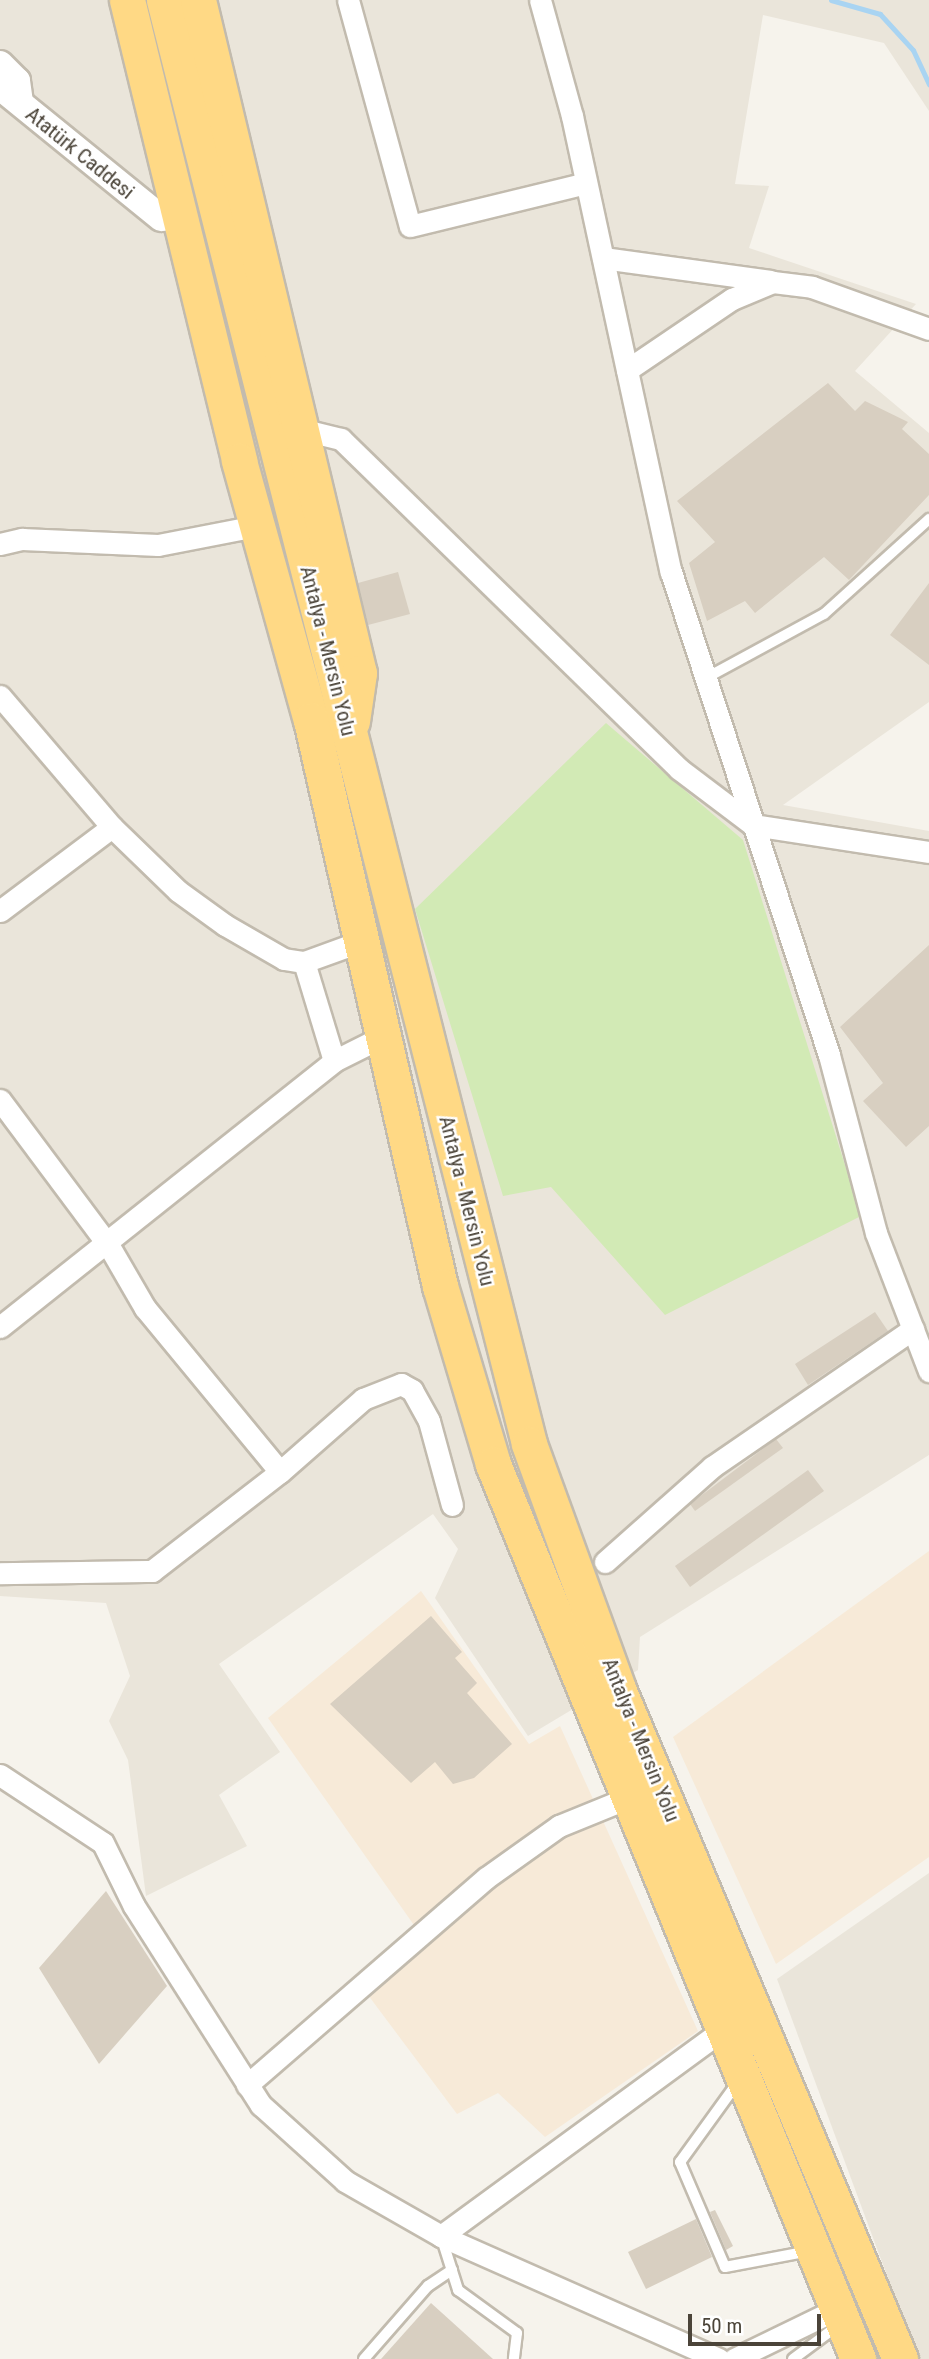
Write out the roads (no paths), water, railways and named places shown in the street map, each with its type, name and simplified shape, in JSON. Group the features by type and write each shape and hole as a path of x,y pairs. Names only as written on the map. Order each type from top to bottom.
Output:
{"highway":[{"path":"106,0 240,529 311,720"},
{"name":"Antalya - Mersin Yolu","path":"127,0 239,461 311,720 440,1286 493,1464 719,2032 858,2359"},
{"name":"Antalya - Mersin Yolu","path":"164,0 290,440 349,738 529,1444 618,1689 900,2359"},
{"path":"198,0 290,440"}],"street":[{"path":"348,0 410,226 586,183"},
{"path":"540,0 586,183 671,572 829,1055 876,1233 929,1371"},
{"path":"0,64 17,81 10,95"},
{"name":"Atatürk Caddesi","path":"10,95 161,218"},
{"path":"603,258 812,288 929,330"},
{"path":"627,370 732,299 773,282"},
{"path":"290,440 341,439 679,769 754,825 929,852"},
{"path":"0,544 158,545 240,529"},
{"path":"0,696 112,827 178,891 225,925 284,959 304,962 362,940"},
{"path":"0,911 112,827"},
{"path":"304,962 334,1061"},
{"path":"0,1327 109,1246 334,1061 384,1036"},
{"path":"0,1100 109,1246 145,1308 280,1472"},
{"path":"605,1562 712,1467 913,1329"},
{"path":"0,1573 152,1571 280,1472 363,1399 401,1384 412,1390 429,1421 452,1505"},
{"path":"0,1774 103,1843 134,1906 167,1949 247,2085 302,2147 441,2236 719,2359"},
{"path":"247,2085 486,1878 559,1826 625,1799"},
{"path":"441,2236 719,2032"},
{"path":"734,2359 840,2316"}],"lane":[{"path":"706,678 824,614 929,519"},
{"path":"740,2080 680,2162 685,2174 725,2267 812,2250"},
{"path":"441,2236 458,2290 517,2333 514,2359"},
{"path":"364,2359 428,2286 452,2270"},
{"path":"793,2359 840,2316"}],"waterway":[{"path":"831,0 880,14 913,50 929,84"}]}
